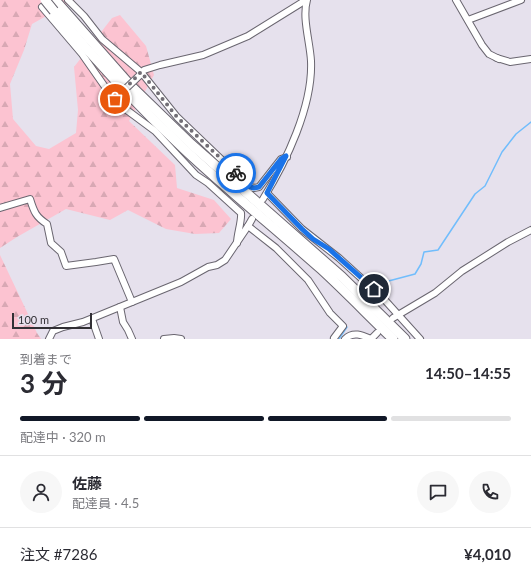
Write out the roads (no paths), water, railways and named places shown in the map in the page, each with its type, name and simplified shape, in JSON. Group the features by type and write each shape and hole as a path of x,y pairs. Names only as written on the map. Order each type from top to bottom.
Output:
{"highway":[{"path":"45,0 55,5 130,85 191,144 342,277 405,339"},
{"path":"55,5 94,58 140,107 239,199 322,270 393,339"}],"street":[{"path":"68,0 84,16 102,39 140,74 177,117 250,187 259,187 281,159 286,156"},
{"path":"117,97 144,70 217,50 248,36 306,0"},
{"path":"263,199 286,156 300,124 308,94 311,62 306,0"},
{"path":"456,0 482,45 490,54 510,62 531,59"},
{"path":"468,20 521,0"},
{"path":"55,5 42,7 82,54 110,94 117,97 120,105 155,131 196,175 208,183 241,213 237,232 237,243"},
{"path":"267,193 313,239 329,249 383,298 396,317 420,339"},
{"path":"0,208 30,199 34,212 39,219 47,224 51,243 61,252 66,266 114,259 132,302"},
{"path":"49,339 53,331 92,319 181,282 208,267 221,263 225,260 237,243 252,219"},
{"path":"248,226 276,248 308,280 330,313 343,326 334,339"},
{"path":"396,317 435,293 473,264 508,242 530,233"},
{"path":"120,307 123,322 132,339"},
{"path":"92,319 99,339"},
{"path":"345,339 356,334 371,339 377,333"},
{"path":"164,339 181,339"}],"waterway":[{"path":"381,283 415,274 421,264 424,252 438,250 475,194 485,186 502,152 516,134 531,122"},
{"path":"339,339 347,327"}]}
